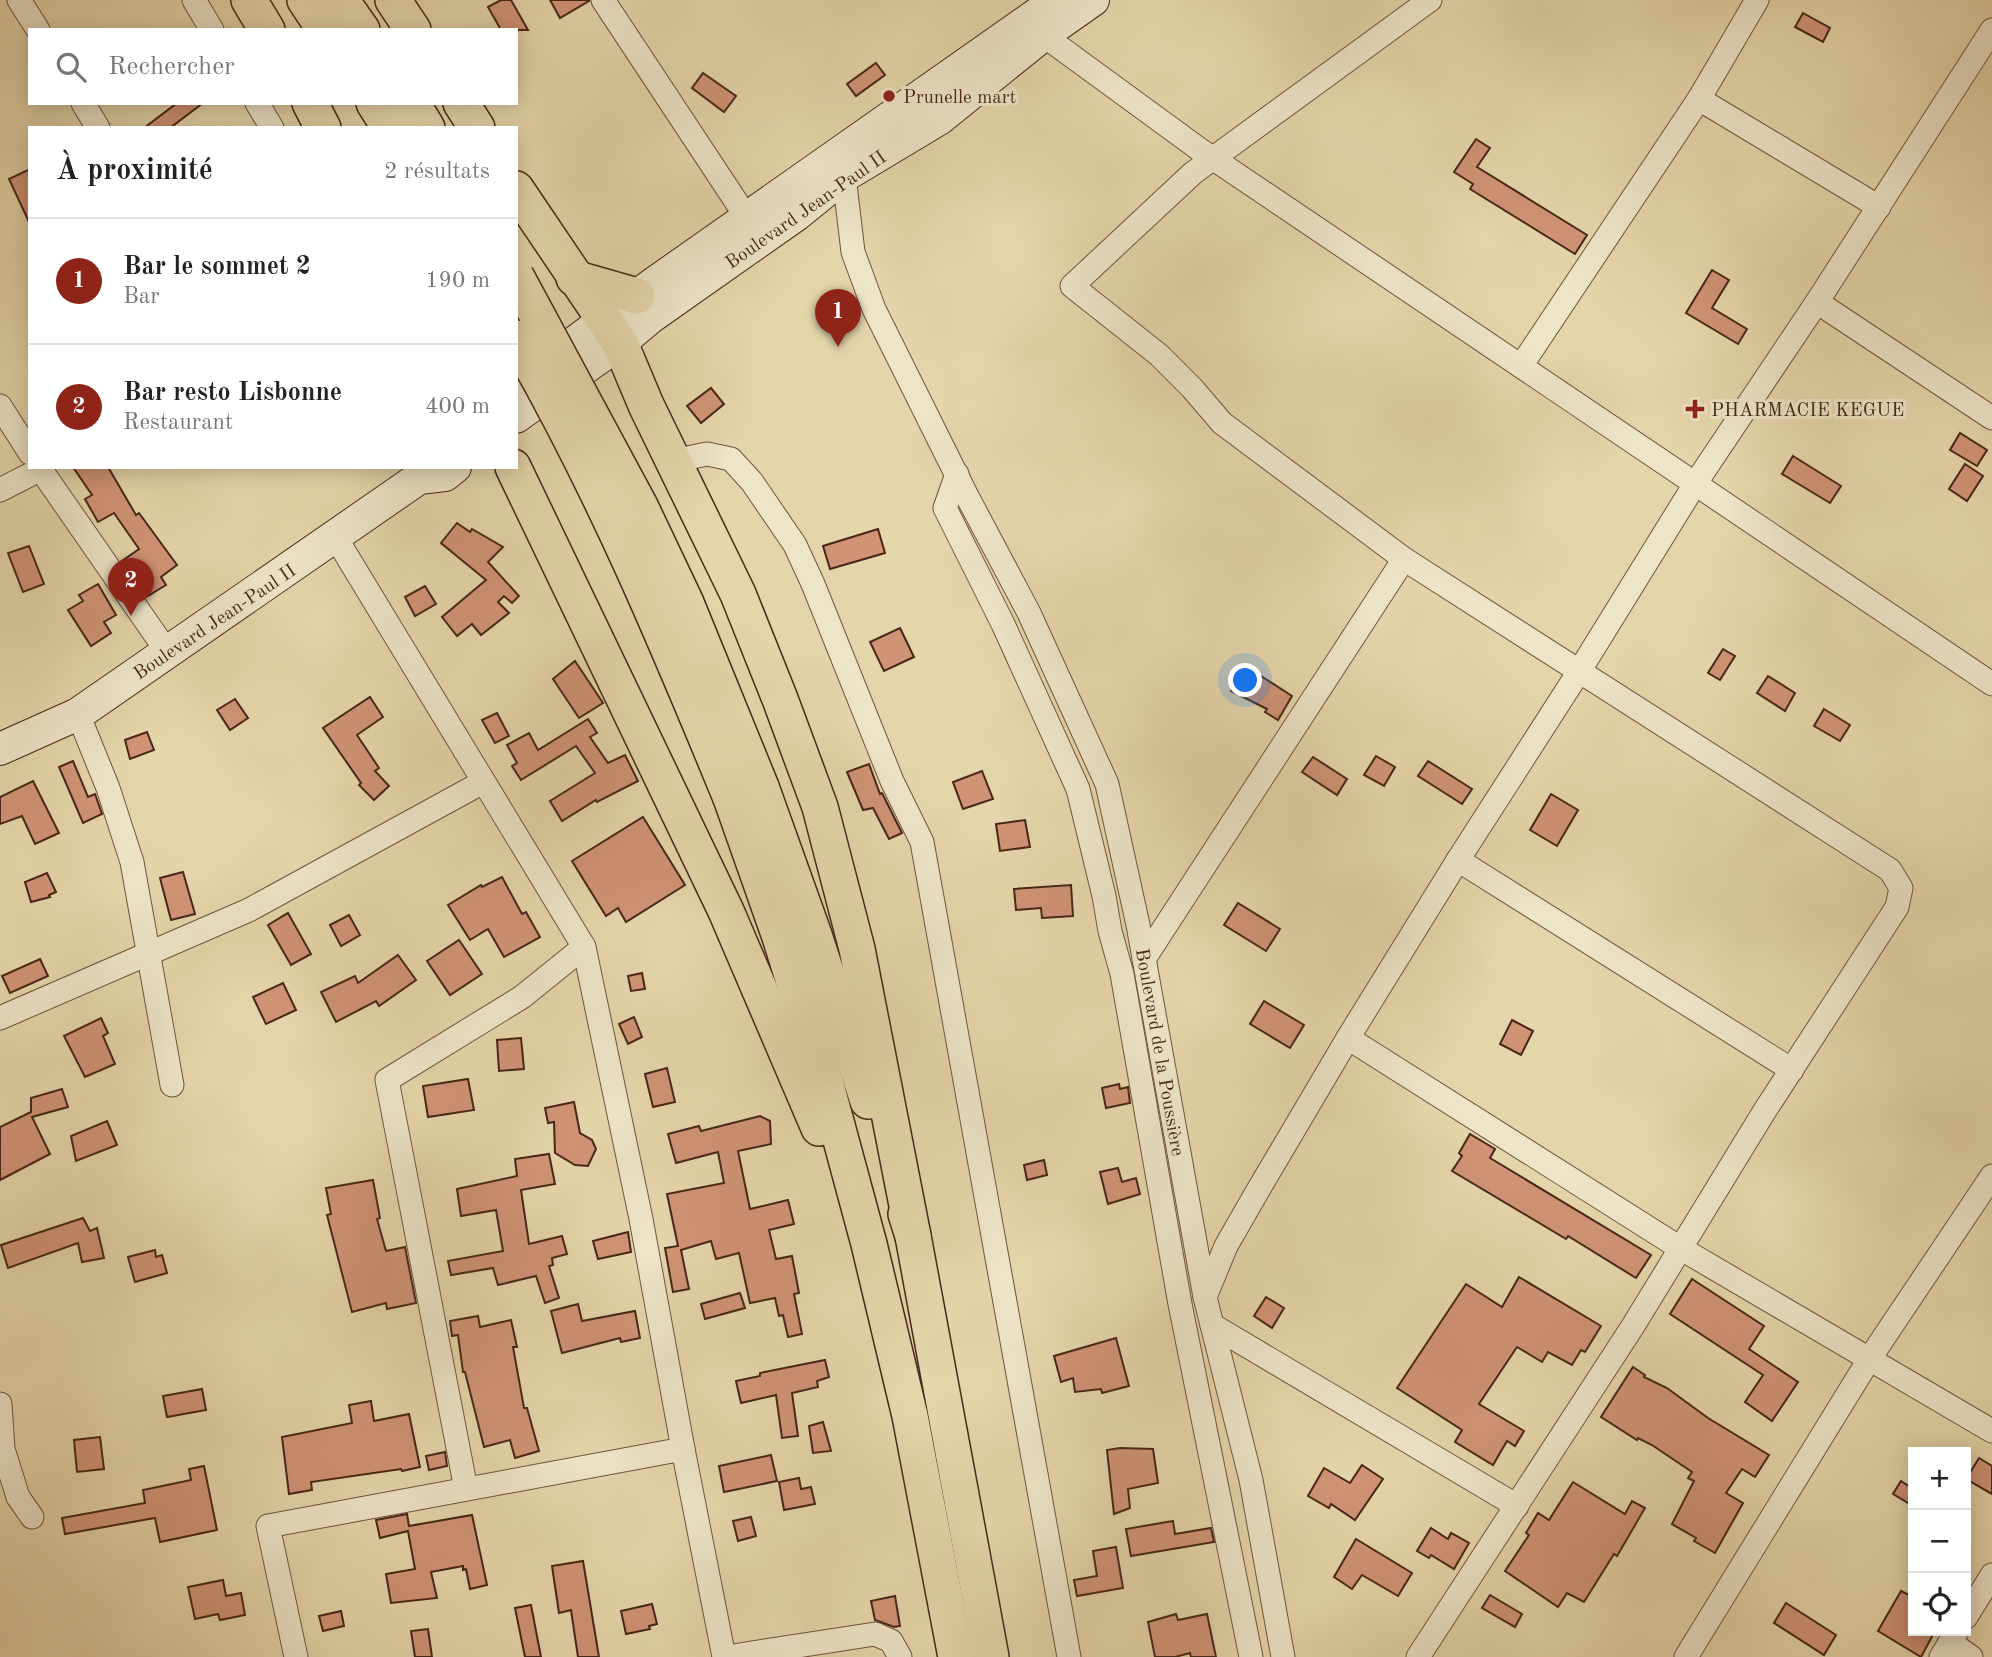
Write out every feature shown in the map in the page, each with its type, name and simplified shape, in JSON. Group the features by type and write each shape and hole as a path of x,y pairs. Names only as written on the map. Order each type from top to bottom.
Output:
{"main road":[{"path":"249,0 266,28"},
{"path":"306,0 324,28"},
{"path":"341,0 361,28"},
{"path":"393,0 412,28"},
{"name":"Boulevard Jean-Paul II","path":"518,385 612,331 651,317 796,215 844,176 939,119 1037,27 1057,0"},
{"name":"Boulevard Jean-Paul II","path":"518,415 612,331 637,296 747,218 1037,27 1093,0"},
{"path":"311,105 322,126"},
{"path":"375,105 389,126"},
{"path":"413,105 426,126"},
{"path":"462,105 476,126"},
{"path":"518,192 612,331 738,594 820,807 857,950 991,1657"},
{"path":"574,278 637,296"},
{"path":"518,280 640,506 686,603 746,793 780,937 825,1081 869,1244 910,1416 956,1657"},
{"path":"518,342 557,410 608,511 660,626 746,793 814,935 913,1236"},
{"name":"Boulevard Jean-Paul II","path":"0,749 78,715 336,538 422,473 445,475 452,469"},
{"path":"491,469 517,476 726,911 869,1244"}],"street":[{"path":"19,0 37,28"},
{"path":"194,0 211,28"},
{"path":"603,0 747,218"},
{"path":"1418,1657 1517,1506 1897,907 1901,888 1890,870 1405,559 1222,423 1159,355 1072,286 1193,173 1430,0"},
{"path":"1521,366 1699,99 1757,0"},
{"path":"1037,27 1213,158 1992,684"},
{"path":"1180,1304 1205,1297 1226,1247 1348,1038 1458,860 1695,484 1817,302 1992,30"},
{"path":"1699,99 1879,207"},
{"path":"84,105 97,126"},
{"path":"258,105 271,126"},
{"name":"Boulevard de la Poussière","path":"844,176 853,252 874,309 1029,613 1107,784 1144,959 1205,1297 1251,1480 1283,1657"},
{"path":"1817,302 1990,411"},
{"path":"0,406 22,425"},
{"path":"673,461 707,454 731,460 752,482 794,545 813,584 892,781 922,842 1069,1657"},
{"path":"0,490 29,469"},
{"path":"41,469 168,653"},
{"name":"Boulevard de la Poussière","path":"957,474 945,508 1003,624 1078,789 1122,974 1180,1304 1251,1657"},
{"path":"336,538 584,947 641,1219 725,1657 874,1634 891,1641 900,1657"},
{"path":"1144,959 1405,559"},
{"path":"78,715 126,839 172,1085"},
{"path":"0,1018 80,981 249,910 483,782"},
{"path":"1458,860 1792,1070"},
{"path":"466,1489 387,1080 538,986 584,947"},
{"path":"1348,1038 1680,1248 1992,1430"},
{"path":"1686,1657 1870,1358 1992,1176"},
{"path":"1212,1325 1517,1506"},
{"path":"0,1404 3,1449 18,1497 32,1517"},
{"path":"296,1657 268,1526 683,1449"},
{"path":"1971,1609 1992,1574"},
{"path":"1949,1643 1971,1657"}],"building":[{"path":"501,0 511,0 528,30 500,28 488,7"},
{"path":"550,0 589,0 589,1 560,18"},
{"path":"1803,13 1830,28 1823,42 1795,27"},
{"path":"876,63 885,75 856,96 847,84"},
{"path":"703,73 736,96 724,112 692,88"},
{"path":"174,105 200,105 173,126 147,126"},
{"path":"1476,139 1490,148 1477,167 1587,235 1575,254 1470,189 1473,184 1454,172"},
{"path":"28,170 28,220 9,179"},
{"path":"1712,270 1729,280 1712,308 1747,329 1738,344 1686,313"},
{"path":"711,388 724,404 701,423 687,406"},
{"path":"1960,433 1987,450 1977,466 1950,450"},
{"path":"1793,456 1841,486 1830,503 1782,474"},
{"path":"1965,464 1983,476 1967,501 1949,489"},
{"path":"74,469 109,469 136,515 139,513 177,565 161,577 166,585 148,596 122,561 139,549 114,513 98,522 85,499 92,495"},
{"path":"457,523 503,547 488,562 519,596 512,603 504,596 498,602 509,613 481,635 472,624 457,636 442,617 486,580 441,543"},
{"path":"878,529 885,553 830,569 823,546"},
{"path":"29,546 44,584 23,592 8,553"},
{"path":"98,584 116,615 104,622 111,633 91,646 68,610 83,601 79,595"},
{"path":"425,586 436,604 415,616 405,597"},
{"path":"900,628 914,657 884,671 870,642"},
{"path":"1723,649 1735,656 1720,680 1708,673"},
{"path":"575,661 603,703 579,718 553,679"},
{"path":"1244,665 1292,696 1278,720 1265,712 1267,709 1231,691"},
{"path":"1768,676 1795,693 1785,711 1757,693"},
{"path":"370,697 383,717 357,735 379,768 375,771 389,786 374,800 359,785 361,783 323,728"},
{"path":"235,699 248,718 230,730 217,710"},
{"path":"1824,709 1850,725 1840,741 1814,726"},
{"path":"497,713 509,736 495,743 482,720"},
{"path":"588,719 597,733 590,737 608,763 625,755 638,781 597,802 596,800 562,821 550,801 595,773 576,746 521,780 512,766 517,763 507,745 529,733 538,750"},
{"path":"147,732 154,750 130,759 125,740"},
{"path":"1376,756 1395,767 1384,786 1364,775"},
{"path":"1313,757 1347,779 1337,795 1302,772"},
{"path":"73,761 88,797 95,794 102,814 83,823 59,767"},
{"path":"1428,761 1472,789 1462,804 1418,776"},
{"path":"869,764 880,794 882,793 902,833 889,839 873,808 863,810 847,772"},
{"path":"982,771 993,799 963,809 953,782"},
{"path":"33,781 59,833 35,844 22,816 0,824 0,797"},
{"path":"1551,794 1578,810 1557,846 1530,830"},
{"path":"643,817 685,885 626,922 618,908 606,916 572,861"},
{"path":"1025,820 1030,847 1000,851 996,824"},
{"path":"183,872 195,914 171,920 160,878"},
{"path":"47,873 56,892 49,895 50,897 31,902 25,882"},
{"path":"502,877 522,914 526,912 540,937 504,957 488,929 470,940 448,905 481,885 482,887"},
{"path":"1071,885 1073,916 1042,918 1041,908 1016,910 1014,889"},
{"path":"1238,903 1280,929 1266,951 1224,925"},
{"path":"288,913 311,954 291,965 268,925"},
{"path":"349,915 360,935 341,946 330,925"},
{"path":"459,940 482,974 450,995 427,961"},
{"path":"398,955 416,980 379,1006 376,1001 336,1022 321,992 355,976 358,983"},
{"path":"40,959 48,976 10,993 2,976"},
{"path":"642,973 645,989 631,991 628,976"},
{"path":"283,983 296,1010 266,1024 253,997"},
{"path":"1264,1001 1304,1025 1290,1048 1250,1024"},
{"path":"634,1017 642,1037 628,1044 619,1024"},
{"path":"101,1018 108,1033 103,1036 115,1064 85,1077 64,1036"},
{"path":"1512,1020 1533,1031 1521,1055 1500,1044"},
{"path":"521,1038 524,1069 499,1071 497,1040"},
{"path":"667,1068 675,1102 653,1107 645,1074"},
{"path":"468,1079 474,1110 428,1117 423,1086"},
{"path":"1119,1084 1120,1089 1128,1087 1130,1103 1106,1108 1102,1088"},
{"path":"62,1089 68,1107 32,1117 50,1154 0,1180 0,1127 31,1112 31,1098"},
{"path":"574,1102 580,1133 592,1140 596,1149 588,1166 575,1165 555,1153 554,1122 548,1123 545,1108"},
{"path":"760,1116 770,1121 771,1144 738,1151 750,1209 788,1200 794,1224 769,1230 776,1259 792,1256 799,1293 794,1294 802,1334 788,1337 783,1315 779,1316 775,1298 750,1303 739,1253 716,1259 711,1241 681,1250 689,1289 673,1292 665,1248 678,1246 667,1194 724,1183 718,1152 676,1163 668,1134 699,1126 701,1131"},
{"path":"107,1121 117,1145 76,1161 71,1136"},
{"path":"1470,1134 1495,1149 1490,1158 1651,1255 1636,1278 1568,1236 1566,1239 1452,1171 1462,1156 1459,1153"},
{"path":"549,1154 555,1184 521,1190 529,1244 562,1236 567,1254 552,1258 553,1265 549,1266 559,1298 545,1303 536,1276 498,1285 493,1268 451,1275 448,1261 503,1251 496,1210 461,1216 457,1189 517,1176 515,1159"},
{"path":"1044,1160 1047,1175 1027,1180 1024,1165"},
{"path":"1118,1168 1122,1182 1136,1178 1140,1194 1108,1204 1100,1172"},
{"path":"373,1180 380,1218 377,1219 386,1251 405,1247 416,1303 387,1309 386,1303 352,1312 327,1215 331,1214 326,1188"},
{"path":"83,1218 90,1231 97,1228 104,1258 82,1262 78,1243 8,1268 1,1245"},
{"path":"628,1232 631,1252 598,1259 593,1241"},
{"path":"155,1250 156,1257 162,1255 167,1273 135,1282 128,1257"},
{"path":"1519,1277 1601,1326 1585,1352 1581,1350 1572,1365 1548,1352 1542,1362 1517,1347 1479,1404 1524,1431 1515,1446 1507,1441 1493,1465 1455,1442 1462,1430 1397,1388 1466,1284 1502,1307"},
{"path":"1692,1279 1764,1326 1749,1349 1798,1382 1772,1421 1745,1402 1763,1375 1670,1314"},
{"path":"740,1293 745,1308 705,1319 701,1304"},
{"path":"1266,1297 1284,1308 1272,1328 1254,1316"},
{"path":"578,1304 582,1321 635,1311 640,1338 621,1342 620,1338 562,1353 551,1311"},
{"path":"478,1316 480,1327 511,1320 524,1408 527,1408 539,1451 515,1458 510,1440 484,1447 463,1372 458,1335 452,1336 450,1321"},
{"path":"1116,1338 1129,1386 1102,1393 1101,1389 1075,1392 1073,1378 1061,1382 1054,1356"},
{"path":"825,1360 829,1377 817,1381 818,1387 792,1393 798,1436 782,1438 776,1395 741,1403 736,1381 760,1376 760,1373"},
{"path":"1633,1367 1645,1375 1644,1377 1667,1388 1708,1418 1769,1455 1755,1477 1742,1469 1726,1493 1743,1503 1715,1553 1672,1524 1694,1481 1688,1478 1692,1472 1652,1445 1638,1438 1637,1440 1601,1417"},
{"path":"202,1389 206,1410 167,1417 163,1396"},
{"path":"371,1401 374,1421 409,1414 420,1467 311,1482 312,1490 289,1494 282,1437 352,1423 349,1405"},
{"path":"823,1422 831,1451 813,1453 809,1426"},
{"path":"100,1437 104,1469 77,1472 74,1440"},
{"path":"1153,1449 1158,1483 1128,1489 1130,1508 1114,1514 1107,1450"},
{"path":"445,1452 447,1466 429,1470 426,1456"},
{"path":"771,1455 777,1481 724,1492 719,1466"},
{"path":"1979,1458 1992,1466 1992,1494 1971,1482 1971,1471"},
{"path":"1362,1465 1383,1479 1355,1520 1331,1504 1329,1508 1308,1496 1324,1468 1350,1483"},
{"path":"204,1466 217,1530 160,1542 155,1518 65,1534 62,1518 145,1503 143,1490 191,1480 189,1469"},
{"path":"799,1478 801,1489 811,1487 815,1504 784,1510 779,1482"},
{"path":"1901,1481 1908,1486 1908,1503 1893,1494"},
{"path":"1573,1482 1625,1514 1632,1501 1645,1508 1617,1556 1614,1554 1584,1602 1567,1593 1558,1607 1505,1571 1529,1535 1526,1533 1538,1513 1549,1520"},
{"path":"407,1514 409,1526 472,1515 487,1585 470,1589 463,1566 431,1572 437,1598 391,1603 386,1574 415,1569 408,1531 380,1538 376,1520"},
{"path":"751,1517 756,1536 738,1541 733,1521"},
{"path":"1173,1521 1175,1534 1211,1528 1214,1542 1131,1556 1126,1529"},
{"path":"1431,1528 1448,1539 1451,1533 1469,1543 1454,1569 1431,1555 1429,1558 1417,1551"},
{"path":"1356,1539 1412,1573 1398,1596 1362,1575 1352,1589 1334,1577"},
{"path":"1116,1547 1123,1588 1077,1596 1074,1580 1097,1576 1093,1551"},
{"path":"583,1561 599,1657 578,1657 571,1610 559,1613 552,1566"},
{"path":"223,1580 226,1596 241,1593 245,1615 220,1620 218,1614 195,1619 188,1587"},
{"path":"1901,1591 1908,1594 1908,1636 1932,1636 1921,1657 1878,1631"},
{"path":"1490,1595 1522,1614 1515,1627 1482,1608"},
{"path":"895,1596 900,1626 894,1627 875,1620 871,1601"},
{"path":"1786,1603 1836,1635 1824,1655 1774,1623"},
{"path":"652,1604 657,1624 649,1626 650,1629 626,1634 621,1611"},
{"path":"531,1605 541,1657 525,1657 515,1608"},
{"path":"341,1611 344,1626 323,1631 319,1616"},
{"path":"1176,1614 1178,1620 1207,1614 1216,1657 1191,1657 1190,1653 1175,1657 1155,1657 1148,1622"},
{"path":"428,1629 432,1657 415,1657 411,1631"}],"place":[{"name":"Prunelle mart","path":"889,96"},
{"name":"Bar le sommet 2","path":"838,347"},
{"name":"PHARMACIE KEGUE","path":"1695,409"},
{"name":"Bar resto Lisbonne","path":"131,616"}]}
